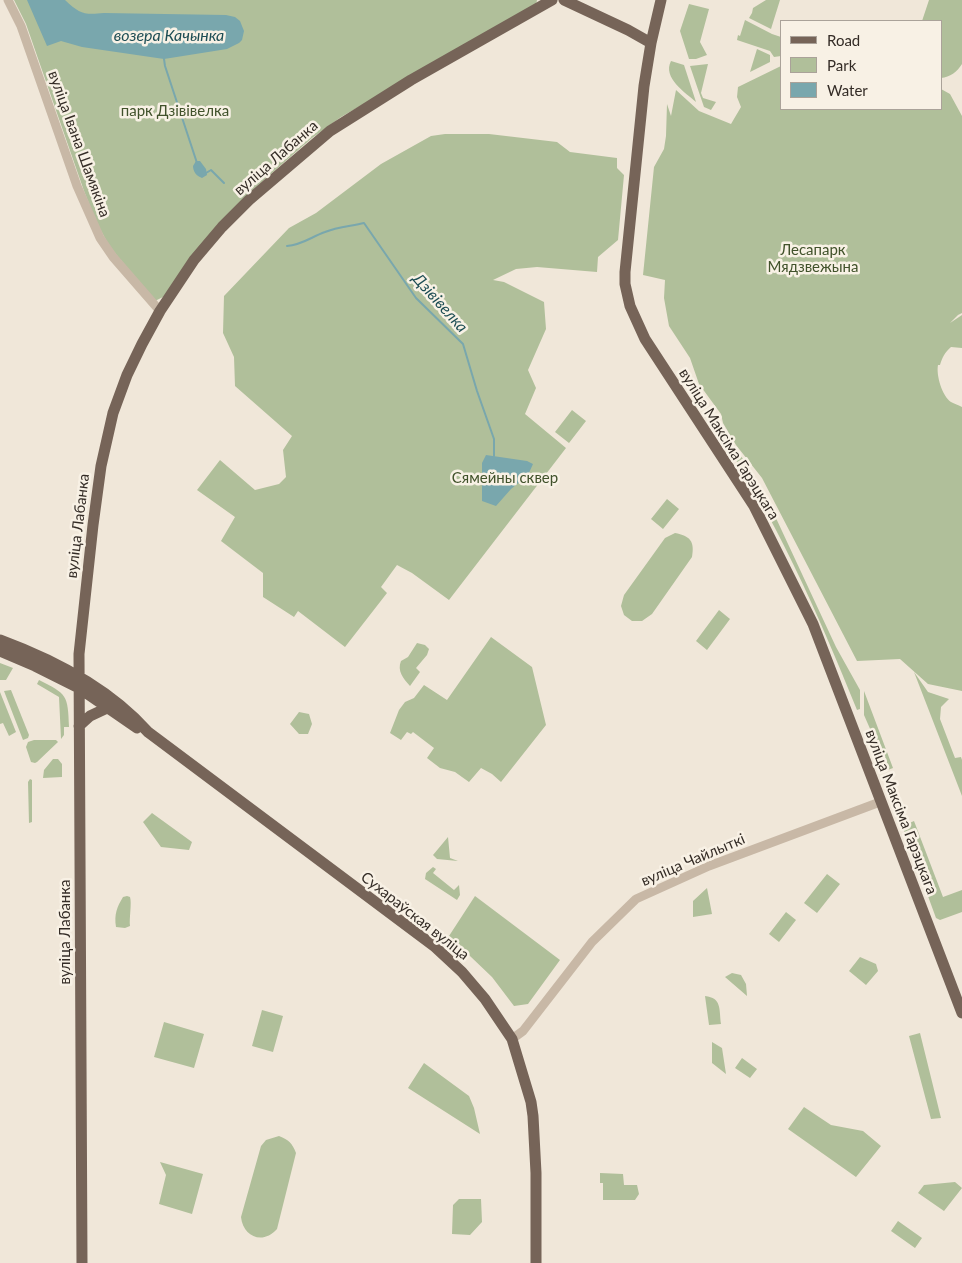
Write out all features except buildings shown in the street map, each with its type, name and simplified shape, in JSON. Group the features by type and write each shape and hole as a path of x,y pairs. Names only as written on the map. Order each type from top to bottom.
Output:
{"main road":[{"name":"вуліца Лабанка","path":"82,1263 79,654 92,525 101,466 112,413 127,375 160,311 194,260 222,227 249,200 330,131 370,104 532,6 552,0"},
{"path":"564,0 651,43 661,0"},
{"name":"вуліца Максіма Гарэцкага","path":"651,43 634,177 625,272 625,284 630,306 659,362 754,506 792,579 813,624 962,1013"},
{"name":"Сухараўская вуліца","path":"0,640 79,675 133,717 148,732 434,946 479,990 512,1039 528,1090 533,1116 536,1180 536,1263"},
{"name":"Сухараўская вуліца","path":"0,651 79,688 134,727 148,732"},
{"path":"56,666 71,663 79,654"},
{"path":"79,726 90,716 107,708"}],"street":[{"name":"вуліца Івана Шамякіна","path":"8,0 21,26 77,186 100,238 113,257 160,311"},
{"name":"вуліца Чайлыткі","path":"512,1039 523,1031 592,942 636,899 708,866 880,802"}],"green space":[{"name":"парк Дзівівелка","path":"14,0 537,0 536,5 341,117 312,138 249,193 163,297 155,301 109,246 95,219 26,24"},
{"path":"766,0 780,0 771,29 749,18 753,8"},
{"path":"929,0 962,0 962,64 953,74 947,77 942,78 942,20 922,20"},
{"path":"689,4 709,9 700,42 707,55 696,59 689,59 680,31"},
{"path":"745,20 780,37 780,56 774,57 770,51 737,40 738,35 740,36"},
{"path":"757,49 770,55 770,62 750,72"},
{"path":"671,61 684,65 696,102 681,90 672,79 669,67"},
{"path":"708,64 701,93 703,98 716,102 711,110 704,107 690,66"},
{"name":"Лесапарк Мядзвежына","path":"780,66 780,110 942,110 942,90 950,94 962,116 962,313 950,323 962,315 962,348 951,347 947,351 940,365 938,365 938,374 940,385 945,395 951,402 962,407 962,691 928,684 900,659 857,661 762,478 736,445 723,423 721,414 699,384 690,358 669,326 664,298 665,280 643,275 654,167 664,149 667,104 671,116 676,90 699,111 731,124 741,107 737,97 738,87"},
{"name":"Сямейны сквер","path":"445,134 489,134 557,142 570,152 617,158 617,168 624,175 618,240 598,257 597,272 537,267 516,269 493,280 504,282 544,302 546,329 528,370 536,388 525,414 566,448 449,600 412,573 397,565 381,587 387,593 345,647 298,611 294,617 263,597 263,573 221,541 235,517 197,490 220,460 255,490 279,484 286,477 283,450 292,436 235,386 234,357 223,333 224,296 289,228 316,213 381,164 431,136"},
{"path":"572,410 586,421 569,443 555,432"},
{"path":"715,426 744,460 775,511 775,516 836,647 860,690 860,709 857,710 810,600 776,529"},
{"path":"667,499 679,509 663,529 651,519"},
{"path":"675,533 690,540 693,547 692,557 652,614 642,621 632,621 624,615 621,606 624,595 665,538"},
{"path":"719,610 730,619 707,650 696,641"},
{"path":"491,637 532,667 546,725 501,782 481,768 469,782 455,772 440,768 427,758 434,748 413,732 411,734 407,732 401,740 390,733 399,710 405,702 414,698 424,685 447,700"},
{"path":"417,643 425,645 429,649 427,655 416,668 420,672 410,686 401,674 400,665 401,661 408,657"},
{"path":"0,663 13,668 6,680 0,680"},
{"path":"914,672 928,692 949,699 941,707 940,719 955,758 961,757 962,760 962,796"},
{"path":"39,680 61,693 66,702 69,727 64,727 64,735 61,739 59,697 37,684"},
{"path":"11,690 29,735 28,738 23,740 4,691"},
{"path":"864,691 893,768 885,771 878,747 864,715"},
{"path":"0,692 16,732 9,736 3,723 0,724"},
{"path":"299,712 309,714 312,724 308,734 299,734 290,724"},
{"path":"34,740 56,740 58,742 37,762 31,762 26,747 28,742"},
{"path":"53,759 58,759 62,764 62,777 43,778 44,770"},
{"path":"30,779 32,780 32,822 29,823 28,782"},
{"path":"152,813 192,842 189,850 161,847 143,822"},
{"path":"914,821 943,897 962,890 962,912 940,920 936,918 903,828"},
{"path":"448,837 450,858 458,861 437,859 433,855"},
{"path":"433,867 436,869 433,873 454,890 459,885 460,895 457,900 425,879 426,873"},
{"path":"827,874 840,884 817,913 804,903"},
{"path":"707,888 712,914 693,917 693,901"},
{"path":"127,896 131,900 130,926 125,928 116,927 115,918 118,907 123,897"},
{"path":"475,896 560,960 528,1004 514,1006 492,977 449,936"},
{"path":"786,912 796,920 779,942 769,934"},
{"path":"860,957 876,964 878,971 866,985 849,971"},
{"path":"732,973 741,975 746,984 747,996 725,977"},
{"path":"705,996 714,999 719,1005 721,1024 709,1025"},
{"path":"262,1010 283,1016 273,1052 252,1046"},
{"path":"164,1022 204,1034 194,1068 154,1057"},
{"path":"920,1033 941,1118 931,1119 909,1036"},
{"path":"712,1042 722,1048 726,1074 712,1063"},
{"path":"742,1058 757,1069 750,1078 735,1068"},
{"path":"424,1063 469,1096 480,1134 408,1088"},
{"path":"804,1107 831,1125 863,1131 881,1146 856,1177 788,1129"},
{"path":"279,1136 290,1142 296,1153 277,1229 272,1234 260,1238 246,1230 241,1217 261,1146 266,1140"},
{"path":"160,1162 203,1174 192,1214 159,1204 166,1175"},
{"path":"600,1173 623,1174 624,1185 637,1185 639,1194 635,1200 603,1200 603,1183 600,1183"},
{"path":"955,1182 962,1188 944,1211 918,1193 924,1185"},
{"path":"459,1199 481,1199 482,1222 470,1235 452,1234 453,1205"},
{"path":"898,1221 922,1238 915,1248 891,1231"}],"water":[{"name":"возера Качынка","path":"27,0 65,0 79,11 92,14 226,15 235,17 240,21 244,31 242,40 227,49 164,59 82,47 61,41 47,46"},
{"path":"196,161 200,161 206,169 207,175 202,178 194,170 193,166"},
{"path":"486,455 527,461 533,464 528,475 511,489 496,506 482,501 482,463"}],"waterway":[{"name":"Дзівівелка","path":"164,59 197,163"},
{"name":"Дзівівелка","path":"206,173 211,170 224,183"},
{"name":"Дзівівелка","path":"287,246 330,230 364,223 416,298 463,344 494,439 494,456"}]}
